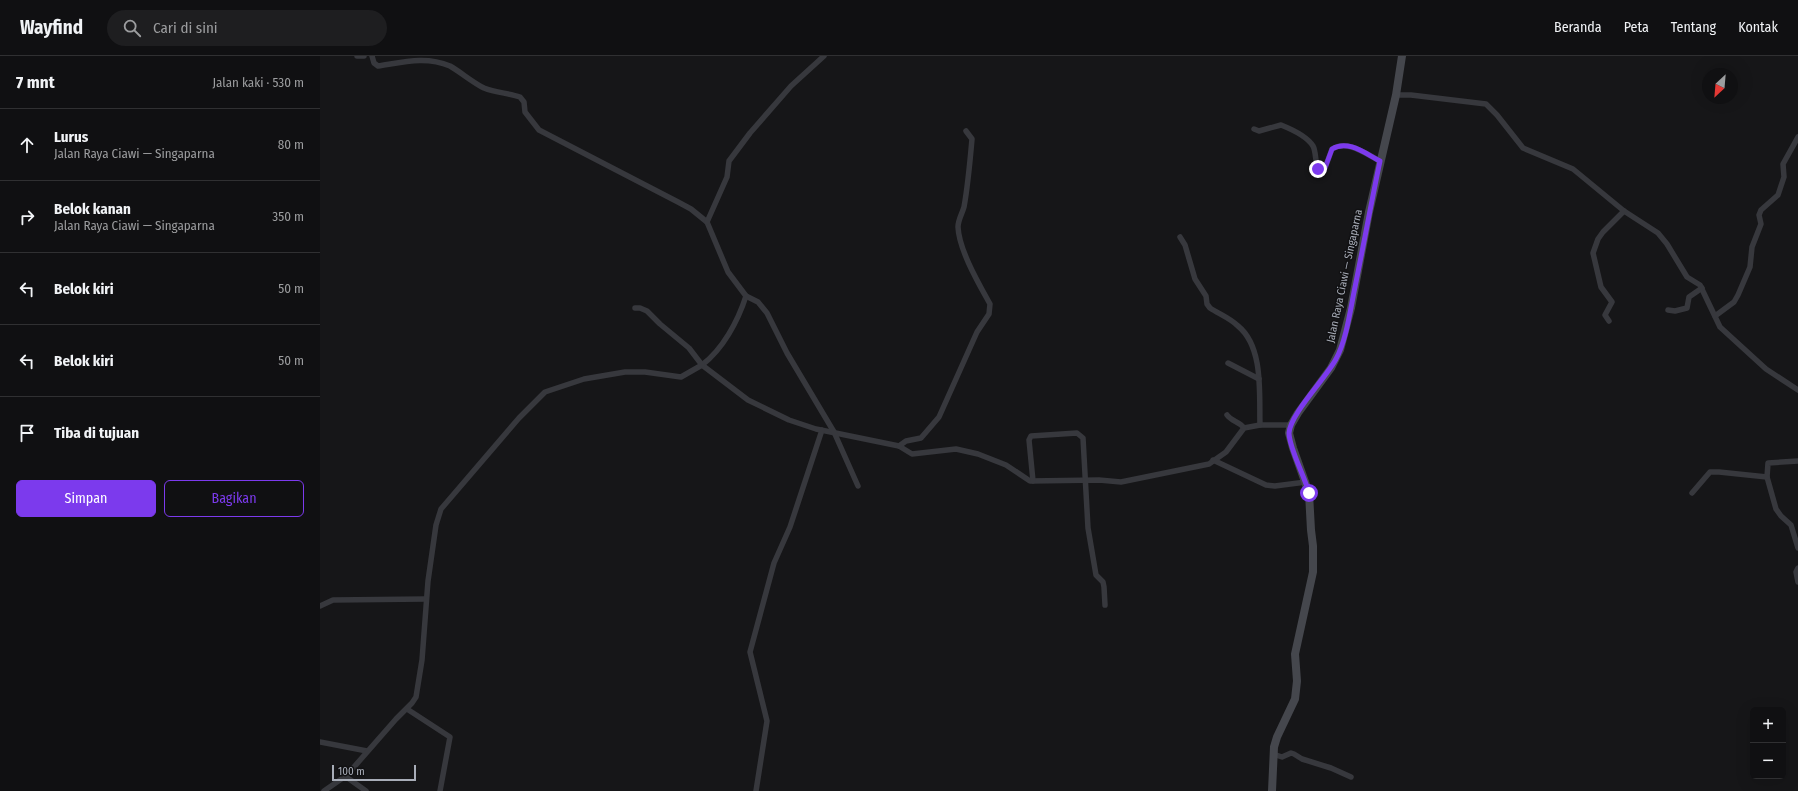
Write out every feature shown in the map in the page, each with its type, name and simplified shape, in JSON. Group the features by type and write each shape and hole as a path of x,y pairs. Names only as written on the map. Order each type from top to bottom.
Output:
{"main road":[{"name":"Jalan Raya Ciawi — Singaparna","path":"1291,425 1331,368 1340,350 1351,308 1380,161 1396,95 1402,56"},
{"path":"1272,791 1274,754 1277,737 1295,700 1297,681 1296,654 1313,572 1309,493 1290,440 1291,425"}],"street":[{"path":"357,56 364,56"},
{"path":"372,56 374,63 378,66 413,59 436,59 450,66 469,80 485,88 520,97 524,102 525,112 539,130 691,209 707,222 728,272 746,296 758,302 767,313 787,353 834,432 858,486"},
{"path":"707,222 727,176 729,161 750,133 791,86 824,56"},
{"path":"1396,95 1411,95 1486,104 1493,109 1524,148 1573,169 1624,212 1663,238 1687,277 1700,284 1720,327 1753,358 1798,390"},
{"path":"1254,129 1259,131 1281,125 1307,139 1314,149 1318,169 1321,172 1325,168 1332,149 1338,146 1350,146 1380,161"},
{"path":"899,446 907,440 921,438 939,417 977,332 987,317 990,309 990,304 969,261 958,229 958,222 965,199 972,139 966,131"},
{"path":"1715,316 1734,302 1738,295 1750,267 1752,247 1762,224 1759,214 1761,210 1778,195 1784,177 1783,164 1798,138"},
{"path":"1609,321 1605,315 1612,302 1601,287 1593,253 1600,236 1624,212"},
{"path":"1180,237 1185,245 1195,279 1206,296 1207,304 1210,308 1238,326 1244,332 1252,347 1257,363 1259,379 1260,425"},
{"path":"1668,310 1675,311 1687,308 1689,297 1702,288"},
{"path":"324,791 345,776 412,703 418,690 422,660 426,599 436,526 441,509 519,418 545,392 584,379 625,372 644,372 681,377 702,366 711,358 722,343 742,308 746,296"},
{"path":"635,308 640,308 647,311 689,348 702,366 748,400 767,411 789,420 822,430 899,446 912,454 956,449 978,454 1006,465 1030,481 1099,480 1121,482 1209,464 1226,452 1244,428 1260,425 1291,425"},
{"path":"1228,363 1259,379"},
{"path":"1227,415 1232,421 1240,424 1244,428"},
{"path":"756,791 767,721 750,652 774,563 790,527 822,430"},
{"path":"1033,481 1030,437 1033,435 1077,433 1083,438 1091,543 1096,575 1103,582 1105,606"},
{"path":"1213,460 1266,484 1275,486 1306,482"},
{"path":"1798,461 1768,463 1767,477 1776,509 1791,525 1798,548"},
{"path":"1692,493 1707,474 1712,472 1767,477"},
{"path":"1798,568 1796,572 1798,582"},
{"path":"320,606 333,600 426,599"},
{"path":"406,709 450,737 440,791"},
{"path":"320,742 367,751"},
{"path":"1274,754 1282,757 1291,753 1302,759 1331,768 1351,777"},
{"path":"345,776 366,791"}],"route":[{"path":"1309,493 1290,440 1289,433 1291,425 1298,413 1331,368 1340,350 1351,308 1380,161 1355,148 1345,145 1332,149 1324,169 1321,172 1318,169"}]}
